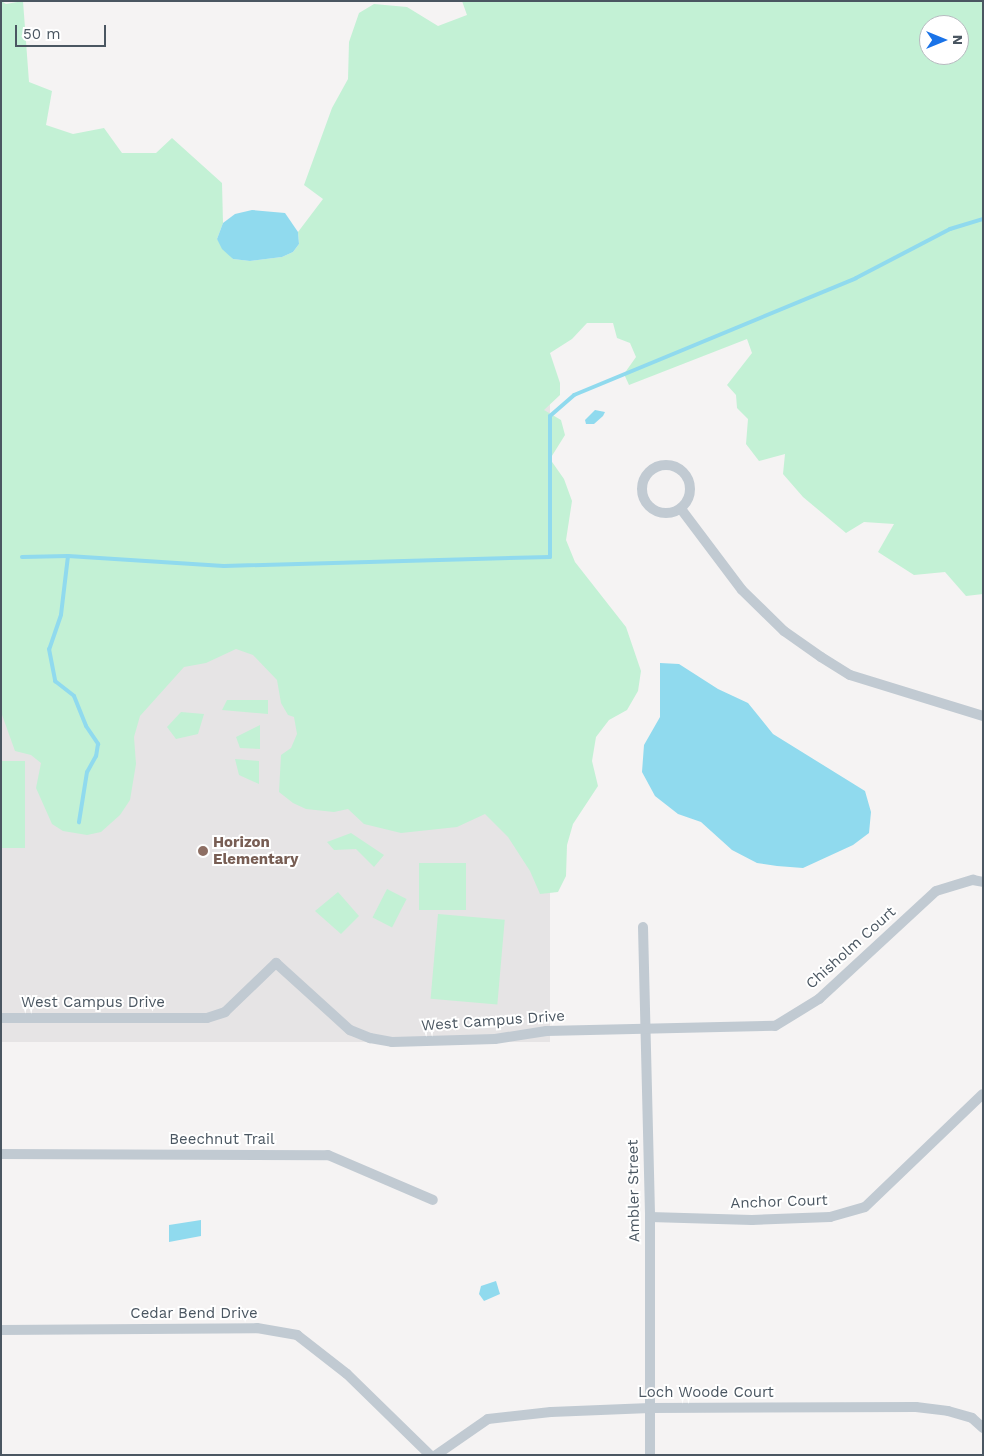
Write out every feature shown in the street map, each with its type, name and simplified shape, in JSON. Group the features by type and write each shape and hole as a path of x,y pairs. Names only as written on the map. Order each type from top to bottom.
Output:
{"street":[{"path":"669,465 683,472 690,487 690,495 681,508 674,512 658,513 646,503 643,481 653,468 669,465"},
{"path":"681,508 742,590 799,641 850,674 983,716"},
{"name":"Chisholm Court","path":"645,1028 775,1026 819,999 936,891 973,880 983,882"},
{"name":"Ambler Street","path":"644,927 650,1218 650,1455"},
{"name":"West Campus Drive","path":"1,1018 207,1018 225,1012 276,963 350,1030 370,1038 392,1042 495,1039 546,1031 645,1028"},
{"name":"Anchor Court","path":"650,1218 752,1220 810,1218 830,1216 865,1207 983,1094"},
{"name":"Beechnut Trail","path":"1,1154 328,1155 432,1200"},
{"name":"Cedar Bend Drive","path":"1,1330 257,1328 298,1334 347,1374 430,1455"},
{"name":"Loch Woode Court","path":"436,1455 488,1419 650,1408 916,1408 948,1411 972,1418 983,1428"}],"shaded area":[{"path":"1,353 550,353 550,1042 1,1042"}],"green space":[{"path":"1,1 6,4 23,1 29,82 52,91 46,125 73,134 104,128 122,153 156,153 172,138 222,183 223,223 217,239 233,259 250,261 282,257 293,252 299,244 298,232 323,199 304,185 332,108 348,79 349,42 359,13 374,4 407,7 438,26 467,15 462,1 983,1 983,594 966,596 945,572 914,575 878,552 894,524 864,522 846,533 803,497 783,474 785,454 759,461 746,444 748,419 737,408 736,395 727,385 752,353 747,339 629,385 624,374 636,357 630,343 617,338 613,323 587,323 572,339 550,353 560,383 560,395 544,410 561,420 565,435 550,459 564,479 572,501 566,540 575,562 626,627 641,671 638,691 627,710 609,720 596,737 592,761 598,786 573,824 567,845 566,876 558,892 540,894 530,871 508,837 485,814 457,827 401,833 364,824 348,809 334,812 306,809 293,803 279,792 281,755 291,748 297,734 294,717 288,715 281,703 277,680 253,655 236,649 206,663 184,667 140,716 134,737 136,764 130,800 120,815 101,832 87,835 63,831 52,824 36,788 41,763 31,755 15,751 1,712"},
{"path":"227,700 268,700 268,714 222,710"},
{"path":"181,712 204,714 198,734 176,739 167,727"},
{"path":"260,725 260,749 240,748 236,737"},
{"path":"235,759 259,761 259,784 239,775"},
{"path":"1,761 25,761 25,848 1,848"},
{"path":"351,833 384,855 374,867 356,849 334,850 327,842"},
{"path":"419,863 466,863 466,910 419,910"},
{"path":"387,889 407,899 392,927 372,918"},
{"path":"338,892 359,916 341,934 315,911"},
{"path":"438,914 505,920 497,1005 431,999"}],"water":[{"path":"252,210 285,213 298,232 299,244 293,252 282,257 250,261 233,259 222,249 217,239 223,223 235,214"},
{"path":"595,410 605,412 594,424 586,424 585,420"},
{"path":"660,663 679,664 718,689 748,703 773,734 865,791 871,812 869,833 853,845 803,868 757,863 732,850 701,822 678,814 655,796 642,772 644,745 660,717"},
{"path":"201,1220 201,1236 169,1242 169,1225"},
{"path":"496,1281 500,1294 484,1301 479,1294 481,1286"}],"waterway":[{"path":"22,557 68,556 224,566 550,557 550,416 574,395 856,278 950,229 983,219"},
{"path":"68,556 61,615 49,649 55,681 74,696 86,726 98,744 96,756 87,772 79,822"}],"place":[{"name":"Horizon Elementary","path":"203,851"}]}
